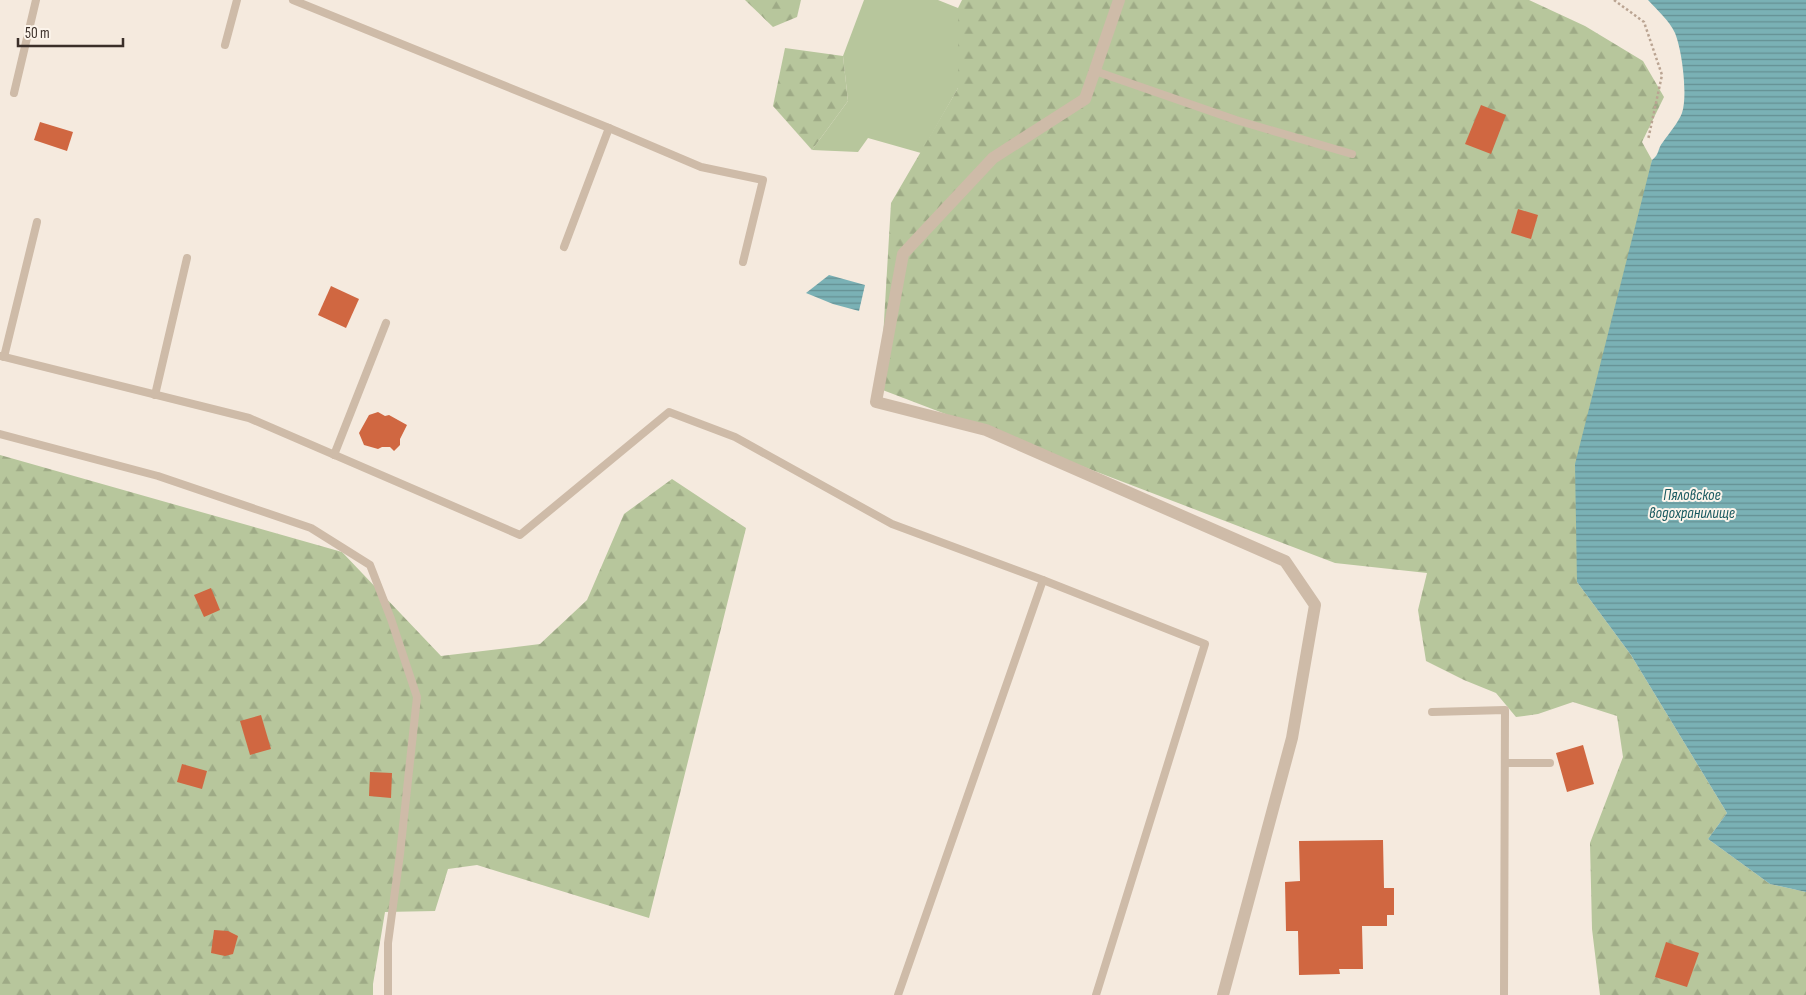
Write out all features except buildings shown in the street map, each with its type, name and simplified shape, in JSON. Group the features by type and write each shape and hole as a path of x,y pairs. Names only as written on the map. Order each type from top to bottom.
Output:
{"street":[{"path":"1119,0 1085,99 993,158 903,254 876,402 986,430 1285,561 1315,605 1292,738 1223,995"}],"lane":[{"path":"14,93 36,0"},
{"path":"225,44 237,0"},
{"path":"293,0 701,167 763,180 743,262"},
{"path":"1095,70 1236,120 1352,154"},
{"path":"564,247 609,128"},
{"path":"37,222 2,356 249,418 520,534 670,412 735,437 892,524 1043,580 1205,644 1096,995"},
{"path":"155,395 187,258"},
{"path":"334,455 386,323"},
{"path":"0,434 158,476 311,528 370,565 392,619 417,697 388,943 388,995"},
{"path":"898,995 1043,580"},
{"path":"1432,712 1505,710 1504,995"},
{"path":"1505,763 1550,762"}],"path":[{"path":"1614,0 1644,22 1662,75 1648,140"}],"green space":[{"path":"745,0 801,0 797,17 773,27"},
{"path":"864,0 938,0 958,8 958,88 921,153 868,138 858,152 812,150 848,101 843,56"},
{"path":"962,0 1529,0 1585,26 1643,61 1664,97 1642,142 1652,160 1577,582 1631,655 1727,813 1708,839 1770,884 1806,892 1806,995 1600,995 1592,929 1590,843 1623,757 1617,716 1573,702 1538,714 1516,717 1496,693 1426,661 1418,610 1427,573 1335,563 880,389 891,203 958,88 958,8"},
{"path":"785,48 843,56 848,101 812,150 773,106"},
{"path":"0,455 342,552 441,656 540,644 587,600 624,514 672,479 746,528 649,918 477,865 448,869 435,911 385,912 373,984 373,995 0,995"}],"water":[{"name":"Пяловское водохранилище","path":"1648,0 1806,0 1806,892 1770,884 1708,839 1727,813 1631,655 1577,582 1575,464 1652,160 1678,120 1684,105 1683,73 1678,41 1666,19"},
{"path":"829,275 865,285 859,311 833,304 806,293"}]}
